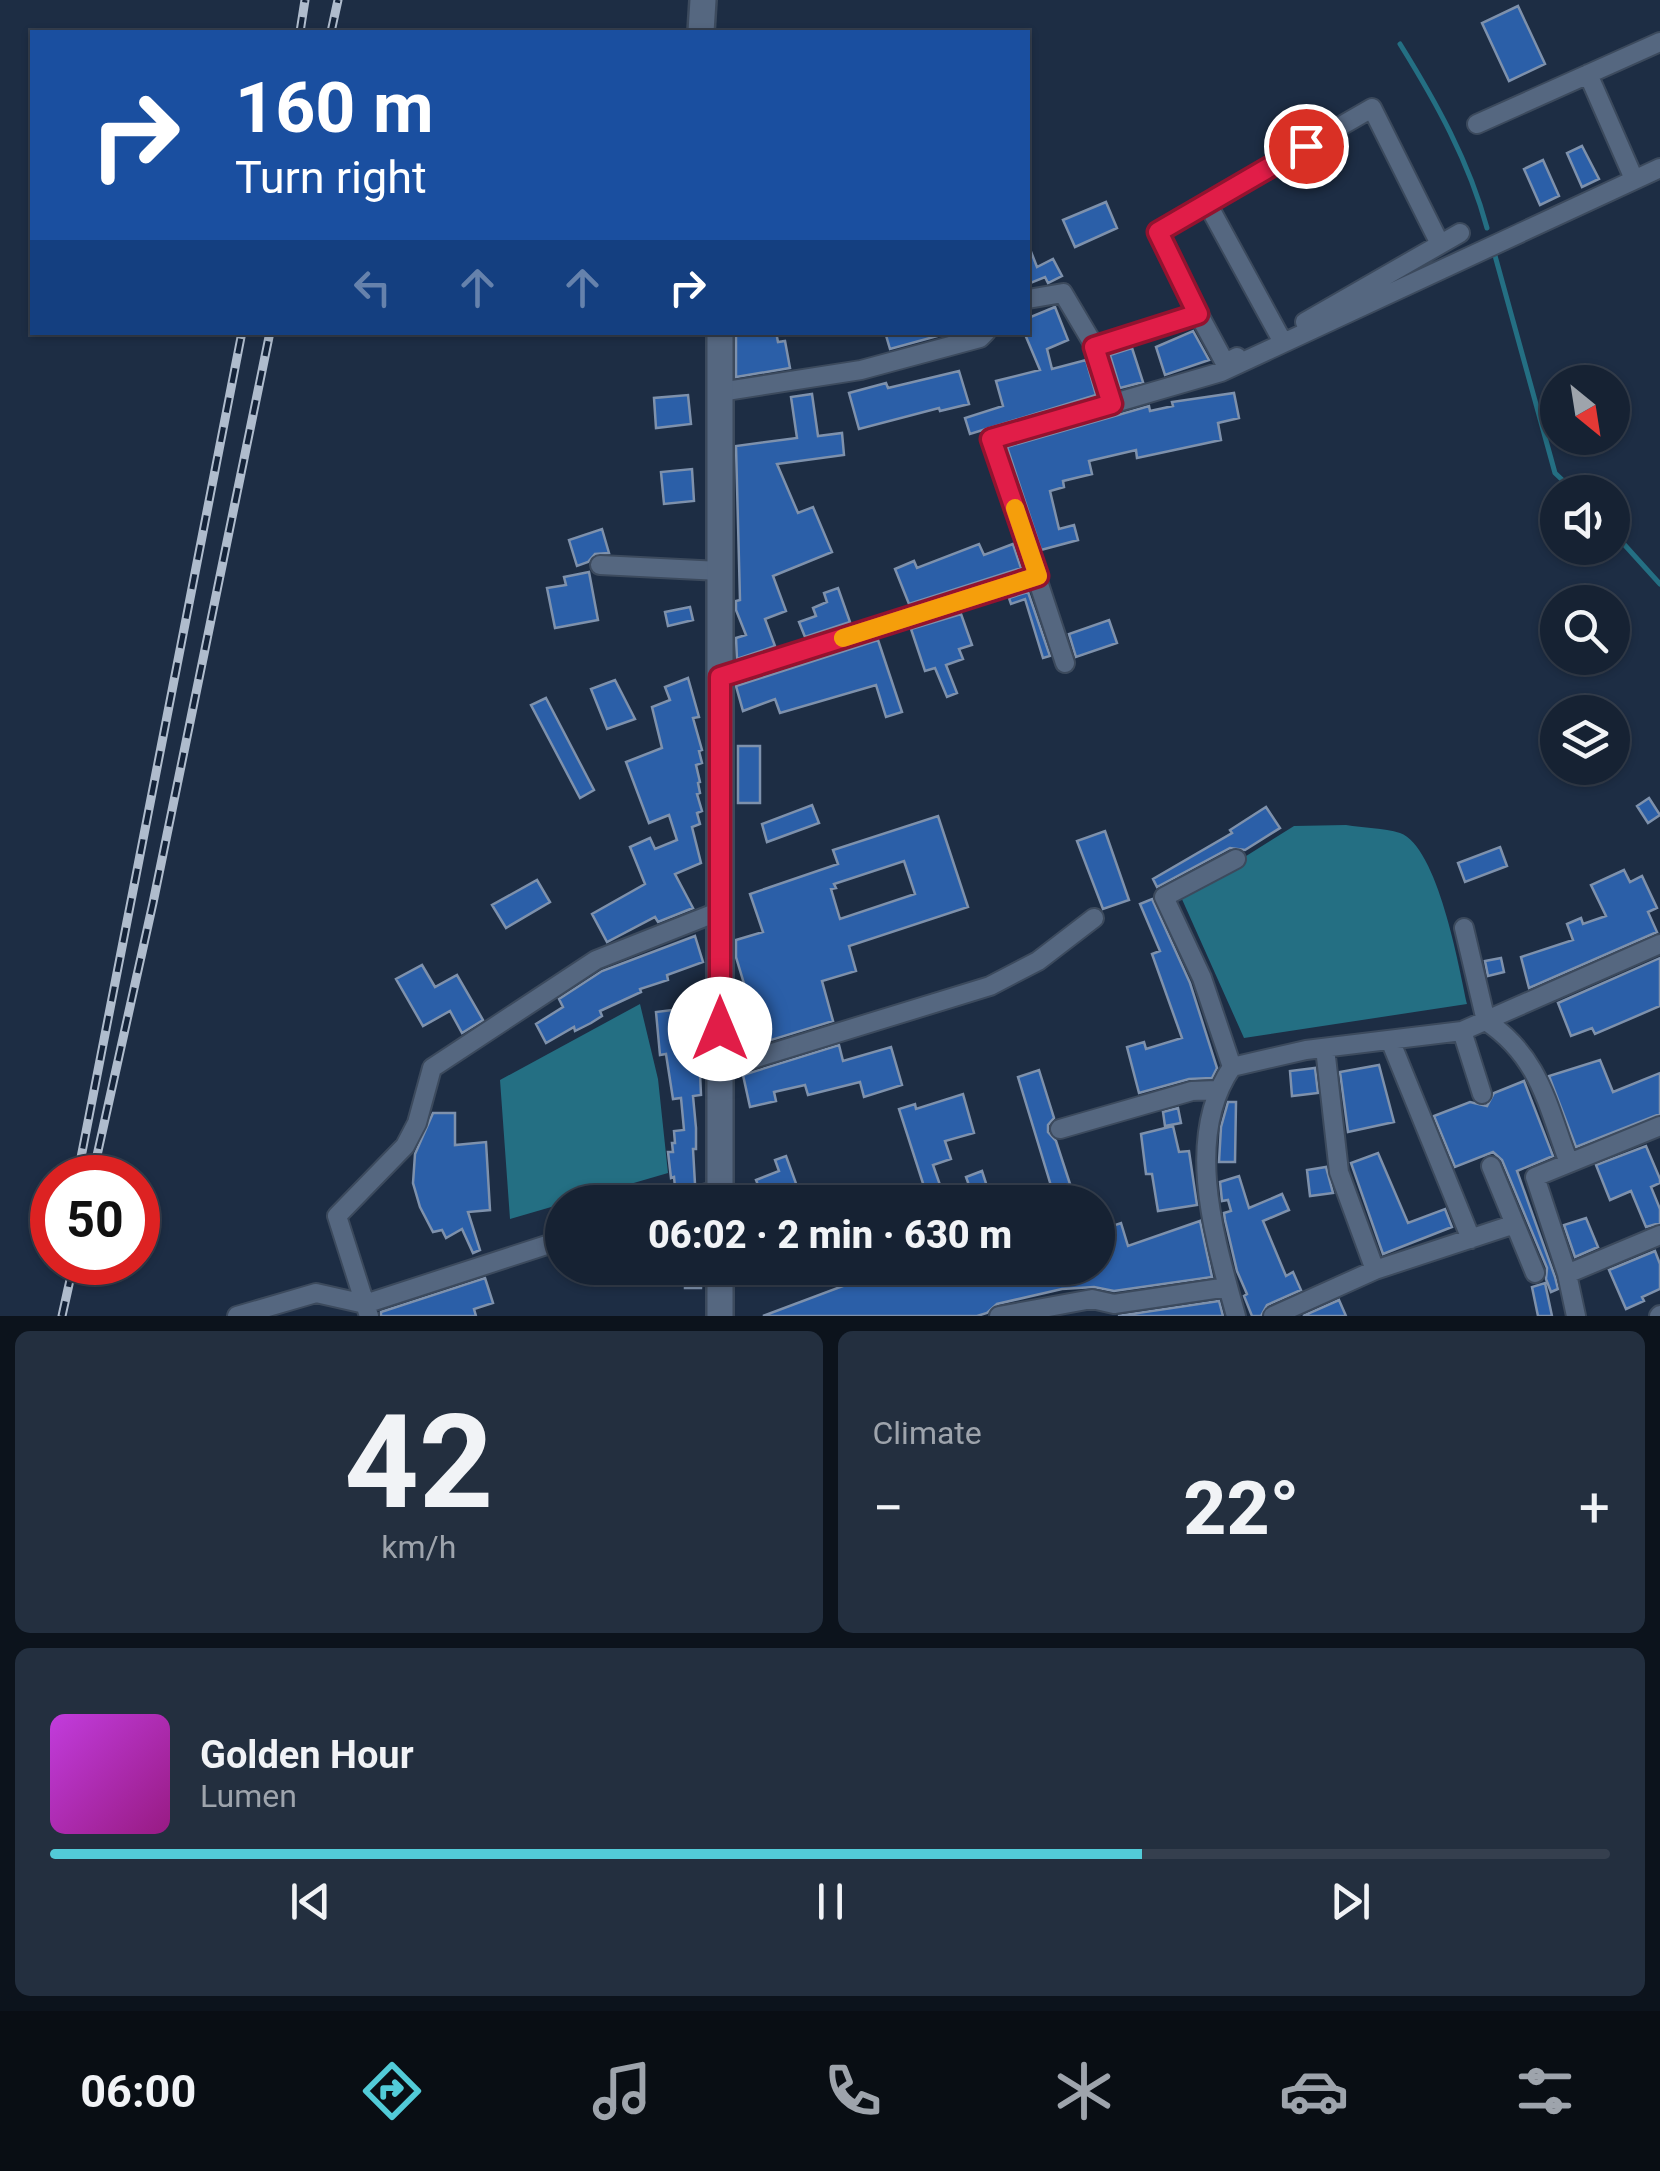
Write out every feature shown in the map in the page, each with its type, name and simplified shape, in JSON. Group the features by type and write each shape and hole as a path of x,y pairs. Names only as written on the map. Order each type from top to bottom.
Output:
{"main road":[{"path":"701,30 704,0"},
{"path":"720,335 720,1185"},
{"path":"720,1285 720,1316"}],"street":[{"path":"1477,124 1660,42"},
{"path":"1588,74 1634,180"},
{"path":"1440,244 1372,108 1158,232 1225,364 1460,233"},
{"path":"1065,663 991,439 1221,372 1660,168"},
{"path":"1208,203 1279,335"},
{"path":"1030,299 1062,292 1094,347 1112,404"},
{"path":"1094,347 1198,314"},
{"path":"720,392 862,370 983,335"},
{"path":"600,564 720,571"},
{"path":"720,677 1038,576"},
{"path":"1232,1067 1202,978 1164,897 1236,859"},
{"path":"367,1310 337,1216 405,1146 432,1068 596,960 720,911"},
{"path":"720,1068 990,986 1038,962 1094,918"},
{"path":"1464,928 1486,1021 1510,1037 1524,1054 1569,1163"},
{"path":"1236,1316 1208,1190 1206,1141 1216,1090 1232,1067 1325,1048 1462,1031 1660,944"},
{"path":"1462,1031 1482,1094"},
{"path":"1390,1040 1470,1238"},
{"path":"1325,1048 1339,1172 1375,1270"},
{"path":"1060,1129 1192,1092 1216,1090"},
{"path":"1576,1316 1567,1274 1535,1177 1660,1126"},
{"path":"1491,1166 1535,1273"},
{"path":"1273,1316 1375,1270 1515,1224"},
{"path":"1567,1274 1660,1235"},
{"path":"237,1316 316,1294 367,1310 545,1246"},
{"path":"999,1316 1092,1299 1114,1304 1228,1287"}],"water":[{"path":"1346,825 1400,833 1425,860 1445,910 1467,1004 1244,1038 1181,897 1294,826"},
{"path":"640,1004 658,1079 668,1173 627,1185 545,1185 545,1209 510,1219 500,1080"}],"building":[{"path":"1518,6 1545,64 1509,81 1482,23"},
{"path":"1582,146 1599,179 1582,187 1567,153"},
{"path":"1543,160 1559,196 1540,205 1524,169"},
{"path":"1106,202 1117,228 1075,247 1063,220"},
{"path":"1030,249 1037,267 1053,259 1062,276 1048,283 1045,277 1030,283"},
{"path":"1055,307 1068,340 1047,349 1052,369 1086,360 1096,395 970,434 965,418 1003,406 996,381 1040,370 1025,335 1030,335 1030,317"},
{"path":"1193,331 1209,360 1165,375 1156,347"},
{"path":"736,335 777,335 778,342 785,341 790,368 736,377"},
{"path":"886,335 941,335 890,349"},
{"path":"1132,348 1143,382 1120,388 1110,355"},
{"path":"959,371 969,404 859,429 849,393"},
{"path":"1234,393 1239,418 1218,423 1221,440 1137,458 1136,450 1089,461 1092,474 1063,481 1064,487 1050,491 1059,529 1074,525 1078,540 1041,550 1007,447 1149,406 1150,411 1173,406 1172,402"},
{"path":"812,394 818,436 842,433 844,455 777,464 798,513 813,507 832,552 773,576 786,611 765,619 775,646 737,659 736,638 746,635 736,610 736,601 740,600 736,446 797,438 791,397"},
{"path":"688,395 691,424 656,428 654,398"},
{"path":"692,469 694,501 664,504 661,472"},
{"path":"602,529 609,553 595,554 577,566 569,540"},
{"path":"979,544 984,555 1013,544 1021,568 909,604 895,569 914,561 917,568"},
{"path":"589,572 598,620 555,628 547,588 566,585 564,577"},
{"path":"838,588 850,622 805,637 799,622 816,616 813,608 827,602 824,593"},
{"path":"1028,592 1050,656 1043,658 1025,599 1011,604 1009,598"},
{"path":"690,607 693,620 668,626 665,612"},
{"path":"961,614 972,645 959,649 963,659 946,665 957,693 947,697 935,668 925,671 911,629"},
{"path":"1109,620 1117,643 1076,657 1069,634"},
{"path":"878,640 902,712 886,717 876,685 780,713 775,699 743,711 736,686"},
{"path":"688,678 699,717 693,718 702,750 702,763 696,765 702,811 697,813 700,824 692,827 701,863 675,874 693,908 658,922 655,917 607,942 592,914 645,884 630,847 650,838 655,849 677,840 669,815 649,823 626,762 662,748 652,707 670,700 665,687"},
{"path":"615,680 635,719 607,729 591,689"},
{"path":"546,698 594,790 580,798 531,705"},
{"path":"738,746 760,746 760,803 738,803"},
{"path":"1649,798 1660,815 1648,823 1637,806"},
{"path":"812,805 819,823 767,842 762,824"},
{"path":"1266,807 1280,828 1245,850 1230,848 1157,887 1153,879 1232,833 1230,830"},
{"path":"938,816 968,907 849,946 856,971 822,981 833,1021 748,1047 737,1011 751,1007 736,957 736,940 763,932 750,894 838,864 833,850","holes":["904,861 915,894 840,919 831,889 836,888 834,884"]},
{"path":"1105,831 1129,900 1103,909 1077,841"},
{"path":"1500,847 1507,866 1465,882 1458,863"},
{"path":"1624,870 1630,882 1642,876 1657,908 1648,912 1657,932 1529,988 1521,957 1573,940 1567,924 1581,918 1583,924 1606,916 1591,885"},
{"path":"537,880 550,902 506,928 492,905"},
{"path":"1152,899 1190,983 1217,1068 1212,1078 1189,1079 1139,1093 1127,1047 1144,1042 1146,1049 1182,1038 1152,954 1160,951 1140,904"},
{"path":"695,936 703,962 667,975 668,980 640,989 641,992 600,1011 602,1016 591,1023 575,1031 574,1027 546,1043 536,1024 563,1007 559,999 602,971"},
{"path":"1501,958 1504,972 1488,976 1485,961"},
{"path":"1660,958 1660,1006 1595,1034 1592,1028 1571,1036 1558,1003"},
{"path":"422,965 435,987 457,975 483,1020 462,1033 450,1011 423,1026 396,979"},
{"path":"697,1007 701,1095 693,1096 695,1184 675,1185 674,1177 671,1178 668,1152 673,1152 674,1131 684,1130 681,1098 673,1099 666,1054 660,1055 656,1012"},
{"path":"839,1045 843,1061 891,1047 902,1085 864,1097 860,1082 808,1095 805,1085 774,1092 776,1101 750,1107 743,1075"},
{"path":"1600,1060 1613,1092 1660,1073 1660,1114 1576,1147 1549,1076"},
{"path":"1379,1065 1394,1122 1348,1132 1340,1072"},
{"path":"1315,1068 1318,1093 1292,1096 1290,1071"},
{"path":"1039,1070 1054,1118 1048,1132 1056,1141 1070,1184 1051,1185 1018,1077"},
{"path":"1524,1081 1553,1156 1517,1171 1555,1277 1558,1289 1551,1292 1547,1268 1502,1160 1493,1152 1455,1167 1434,1116 1470,1102 1487,1106 1494,1093"},
{"path":"963,1094 974,1133 945,1141 951,1159 933,1165 940,1185 924,1185 899,1109 915,1104 916,1109"},
{"path":"1228,1102 1236,1102 1235,1162 1219,1162 1221,1127"},
{"path":"1178,1108 1181,1123 1165,1126 1163,1112"},
{"path":"433,1113 455,1113 455,1145 486,1142 490,1210 468,1212 480,1250 473,1253 462,1229 446,1238 442,1230 433,1232 413,1183 415,1154"},
{"path":"1173,1126 1179,1152 1189,1151 1197,1205 1158,1211 1152,1174 1146,1174 1141,1134"},
{"path":"1646,1146 1660,1179 1651,1187 1660,1209 1660,1223 1646,1227 1631,1191 1610,1200 1596,1165"},
{"path":"1378,1153 1408,1223 1445,1209 1452,1227 1383,1254 1351,1163"},
{"path":"786,1156 797,1185 758,1185 756,1180 779,1171 775,1160"},
{"path":"1326,1167 1333,1193 1310,1196 1307,1170"},
{"path":"982,1171 987,1185 969,1185 966,1177"},
{"path":"1239,1176 1249,1208 1282,1194 1289,1210 1263,1221 1286,1276 1293,1272 1301,1290 1267,1305 1261,1316 1252,1316 1244,1296 1247,1294 1237,1271 1225,1220 1224,1213 1231,1211 1228,1200 1222,1201 1220,1182"},
{"path":"1586,1218 1598,1247 1575,1257 1564,1225"},
{"path":"1200,1221 1212,1277 1114,1291 1094,1287 1062,1289 997,1304 977,1316 763,1316 846,1285 1115,1285 1115,1225 1121,1223 1128,1246"},
{"path":"1655,1251 1660,1264 1660,1289 1626,1309 1609,1270"},
{"path":"485,1278 493,1303 474,1309 476,1316 381,1316 381,1312"},
{"path":"1545,1283 1552,1316 1538,1316 1532,1287"},
{"path":"1339,1300 1346,1316 1303,1316"},
{"path":"1219,1301 1223,1316 1118,1316"}],"waterway":[{"path":"1400,44 1450,133 1487,228"},
{"path":"1494,252 1557,475"},
{"path":"1630,551 1660,584"}],"railway":[{"path":"300,30 305,0"},
{"path":"331,30 338,0"},
{"path":"81,1155 241,335"},
{"path":"97,1155 269,335"},
{"path":"62,1316 69,1285"}],"slow traffic":[{"path":"843,638 1038,576 1015,508"}],"route":[{"path":"720,1029 720,677 1038,576 991,439 1112,404 1094,347 1198,314 1158,232 1306,146"}]}
